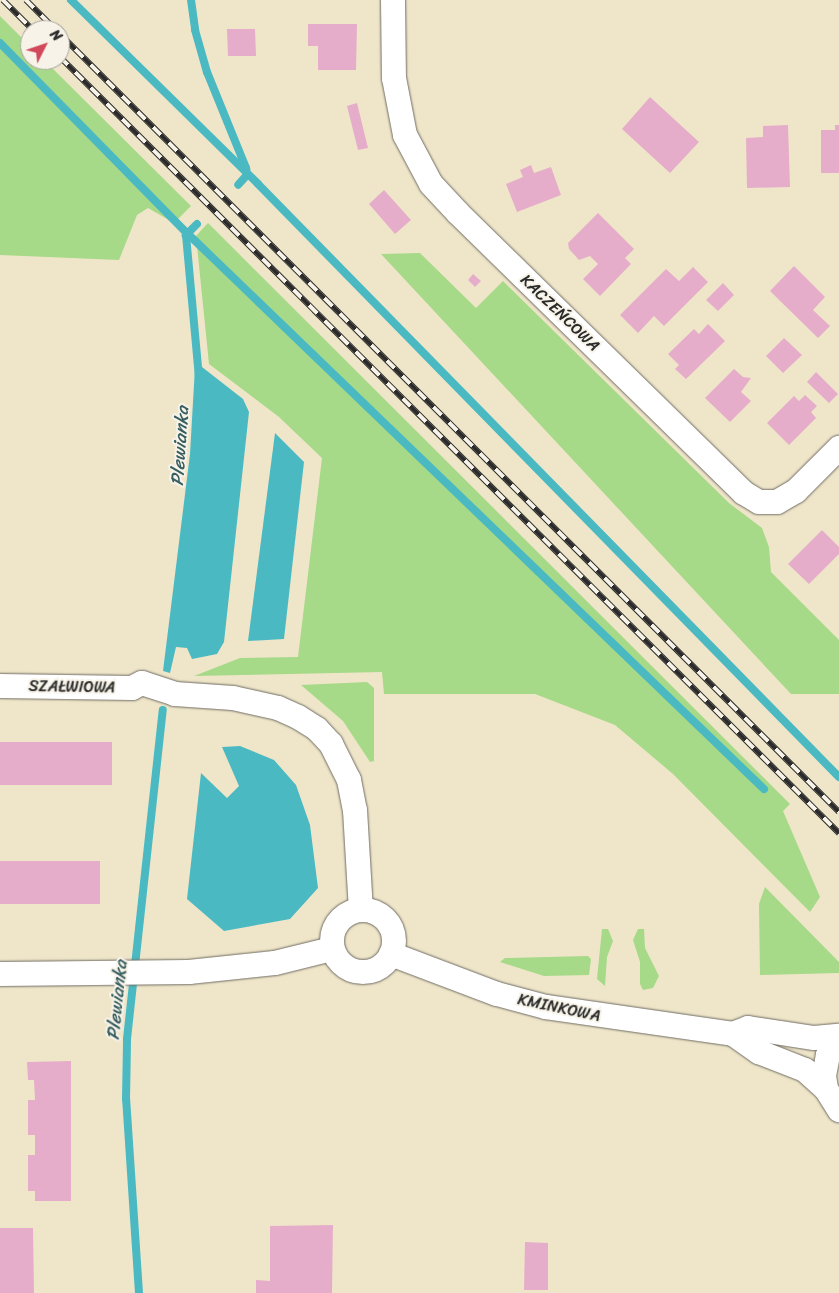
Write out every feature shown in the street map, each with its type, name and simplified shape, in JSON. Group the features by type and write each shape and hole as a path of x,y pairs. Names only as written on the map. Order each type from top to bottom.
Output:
{"street":[{"name":"KACZEŃCOWA","path":"393,0 394,78 405,135 431,184 458,213 744,494 759,502 777,502 796,491 839,448"},
{"name":"SZAŁWIOWA","path":"0,686 132,688 142,683 175,694 233,698 278,708 317,729 331,744 349,780 355,810 361,910"},
{"path":"361,910 381,916 388,924 394,944 391,954 373,971 356,972 341,963 332,949 335,927 346,916 361,910"},
{"path":"0,974 189,972 275,963 332,949"},
{"name":"KMINKOWA","path":"391,954 497,994 546,1007 733,1034"},
{"path":"733,1034 748,1028 814,1038 839,1036"},
{"path":"733,1034 759,1052 805,1070 826,1089 839,1110"},
{"path":"826,1089 825,1063 839,1040"}],"green space":[{"path":"0,16 20,36 20,70 54,70 191,206 174,223 148,208 137,215 119,260 0,255"},
{"path":"208,223 790,804 783,811 820,897 810,912 673,774 615,725 535,694 384,694 382,672 194,676 240,658 298,657 322,458 279,417 209,364 196,236"},
{"path":"420,253 476,308 503,281 729,503 762,528 769,547 771,572 839,640 839,694 791,694 381,254"},
{"path":"367,682 374,688 374,761 370,762 343,721 301,685"},
{"path":"765,887 839,962 839,973 760,975 759,904"},
{"path":"602,929 608,929 613,941 607,957 605,986 597,979"},
{"path":"638,929 644,929 645,948 659,976 653,988 643,990 640,984 640,962 633,940"},
{"path":"588,956 591,959 589,975 544,976 500,962 505,958"}],"water":[{"path":"195,367 202,367 243,399 249,412 224,642 217,654 192,659 187,648 176,647 170,673 163,671 190,454"},
{"path":"275,433 304,462 284,639 248,641"},
{"path":"240,746 274,760 296,785 310,825 318,888 290,919 224,931 187,899 201,773 227,798 239,786 222,747"}],"building":[{"path":"308,24 357,24 356,70 318,70 318,46 308,46"},
{"path":"227,29 255,29 256,56 228,56"},
{"path":"650,97 699,142 670,173 622,129"},
{"path":"357,103 368,148 358,150 347,106"},
{"path":"788,125 790,187 747,188 746,138 763,137 763,126"},
{"path":"835,125 839,125 839,173 821,173 821,130 835,130"},
{"path":"531,165 534,173 551,167 561,195 517,212 506,184 523,177 520,170"},
{"path":"384,190 411,220 395,234 369,204"},
{"path":"598,213 634,249 625,258 631,264 600,296 583,279 598,264 590,256 579,260 569,249 568,243"},
{"path":"794,266 825,297 813,310 830,326 818,338 770,291"},
{"path":"693,267 708,282 664,326 654,316 638,333 620,315 666,269 679,281"},
{"path":"473,274 481,281 475,287 468,280"},
{"path":"723,283 734,295 718,311 706,300"},
{"path":"708,324 725,341 686,379 675,369 679,365 668,354 694,329 699,334"},
{"path":"784,338 802,355 783,373 766,356"},
{"path":"734,369 743,377 751,378 741,392 751,401 730,422 705,398"},
{"path":"816,372 838,394 829,403 807,382"},
{"path":"805,395 817,406 811,412 816,418 789,445 767,423 794,396 799,401"},
{"path":"822,530 839,547 839,554 809,584 788,564"},
{"path":"0,742 112,742 112,785 0,785"},
{"path":"0,861 100,861 100,904 0,904"},
{"path":"71,1061 71,1201 35,1201 35,1191 28,1191 28,1155 35,1155 35,1135 28,1135 28,1100 35,1100 34,1080 28,1080 27,1062"},
{"path":"333,1225 332,1293 256,1293 256,1280 270,1281 270,1226"},
{"path":"0,1228 33,1228 34,1293 0,1293"},
{"path":"525,1242 548,1243 548,1290 524,1290"}],"waterway":[{"path":"71,0 258,184 839,777"},
{"name":"Plewianka","path":"191,0 195,30 207,72 246,168 247,175 238,185"},
{"path":"0,43 188,234 764,789"},
{"name":"Plewianka","path":"197,224 186,235 199,377"},
{"name":"Plewianka","path":"139,1293 126,1099 127,1039 163,710"}],"railway":[{"path":"3,0 23,20"},
{"path":"26,0 46,20"},
{"path":"70,44 839,812"},
{"path":"70,67 839,833"}]}
